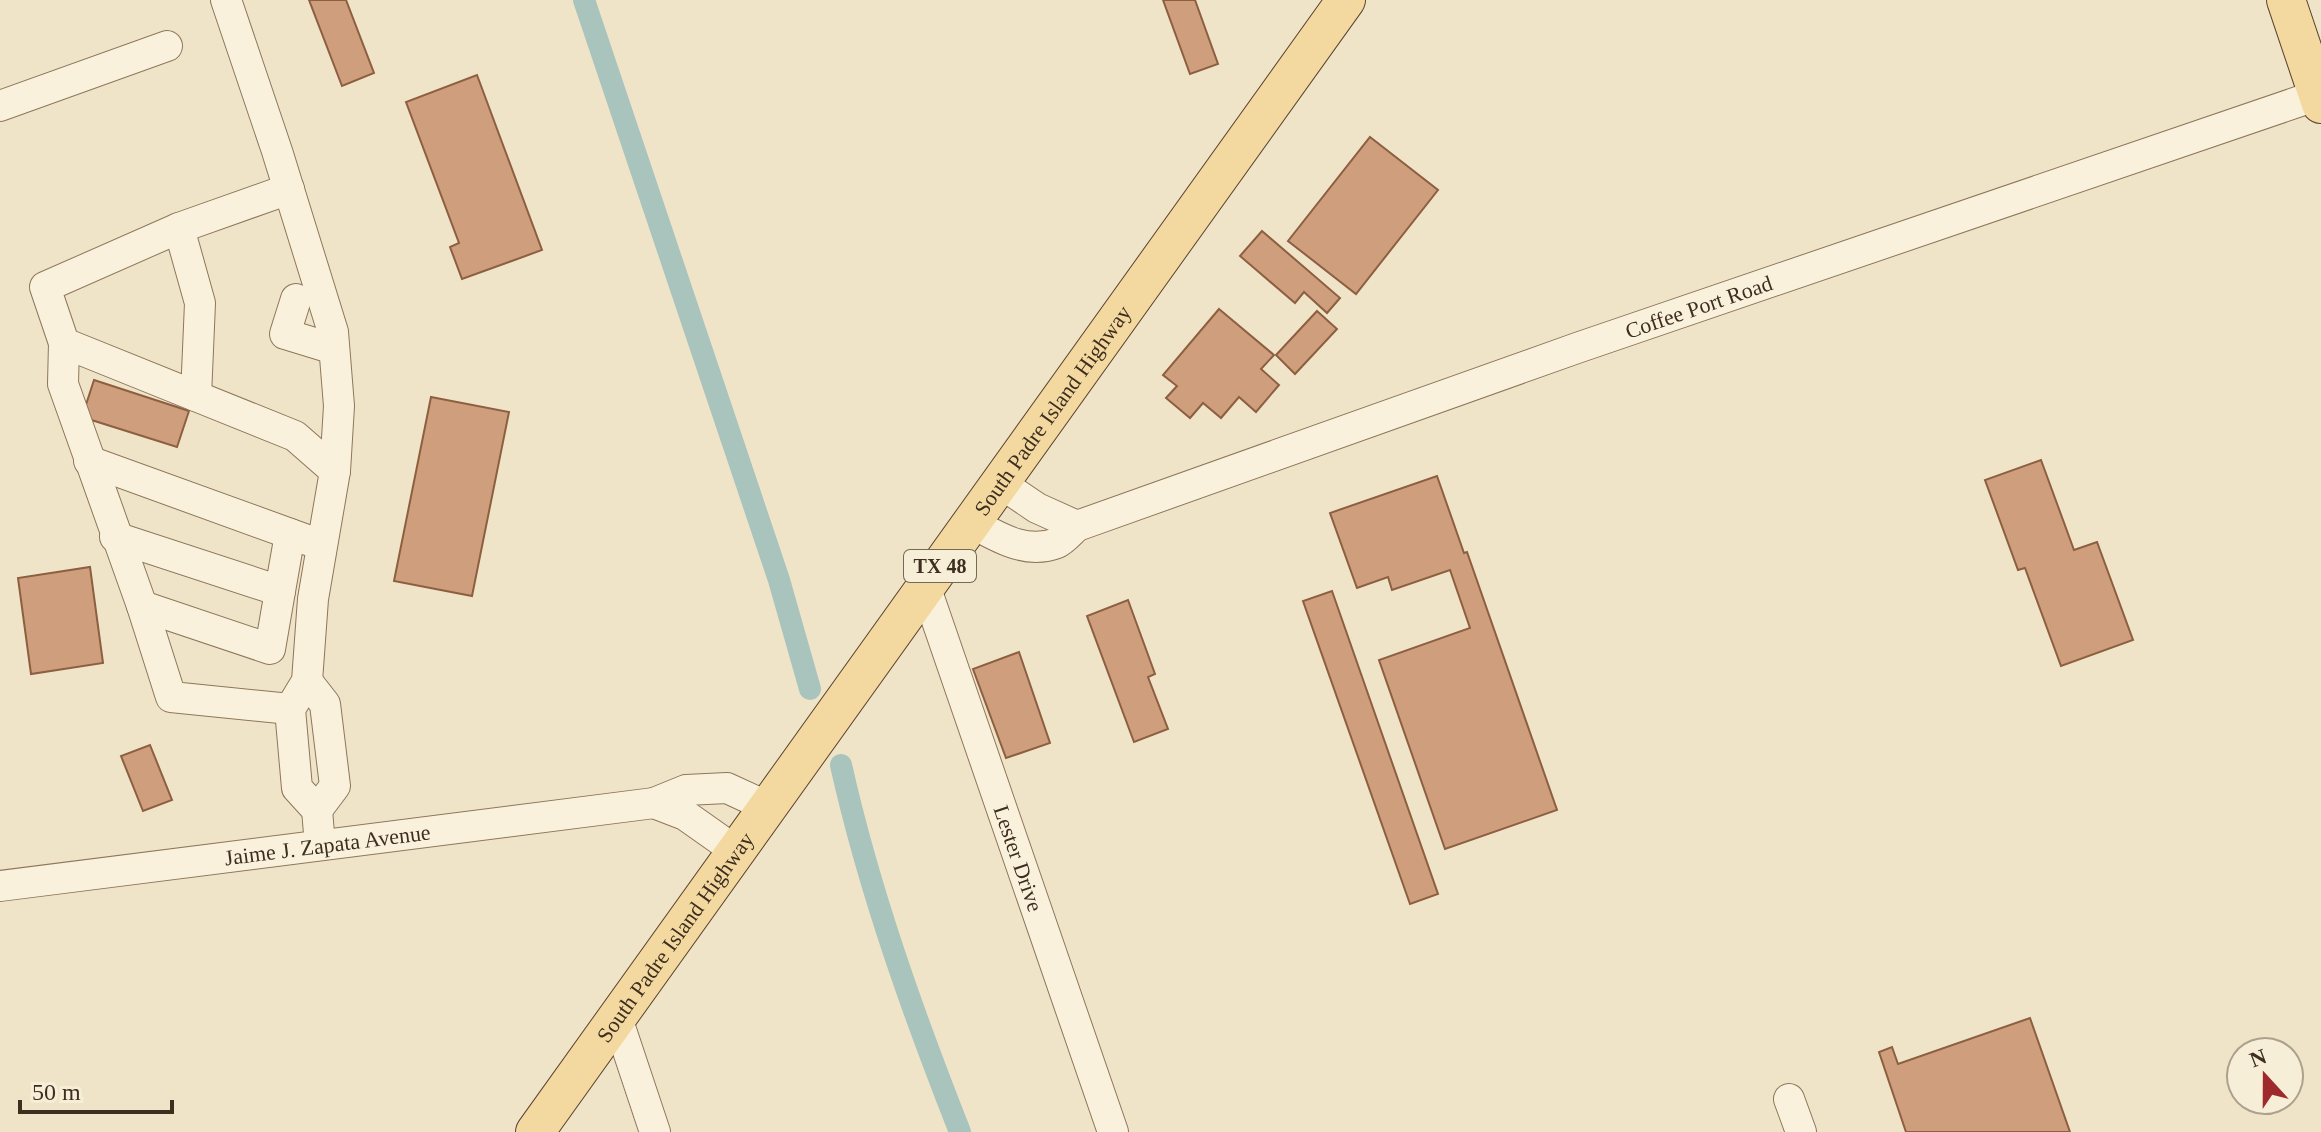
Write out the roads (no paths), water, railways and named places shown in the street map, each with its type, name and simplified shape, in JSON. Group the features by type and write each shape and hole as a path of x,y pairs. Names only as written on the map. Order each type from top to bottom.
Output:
{"main road":[{"name":"South Padre Island Highway","path":"535,1132 1346,0"},
{"path":"2286,0 2320,98"}],"street":[{"path":"226,0 333,332 339,406 335,471 313,599 307,681 290,709 297,788 317,810 320,845"},
{"path":"0,106 167,46"},
{"name":"Coffee Port Road","path":"972,523 1011,543 1032,547 1059,543 1077,526 1577,348 2320,98"},
{"path":"289,189 179,228 45,287 64,343 63,384 171,697 290,709"},
{"path":"179,228 200,303 196,396"},
{"path":"296,299 285,334 334,349"},
{"path":"64,343 295,436 335,471"},
{"path":"89,461 321,545"},
{"path":"1000,483 1037,508 1077,526"},
{"path":"142,606 270,649 290,534"},
{"path":"115,537 280,591"},
{"name":"Lester Drive","path":"925,586 1113,1132"},
{"path":"307,681 325,704 335,786 317,810"},
{"name":"Jaime J. Zapata Avenue","path":"0,886 654,803 686,790 727,788 768,807"},
{"path":"654,803 685,815 736,851"},
{"path":"617,1018 655,1132"},
{"path":"1789,1099 1801,1132"}],"waterway":[{"path":"584,0 779,580 810,689"},
{"path":"841,765 893,951 960,1132"}]}
